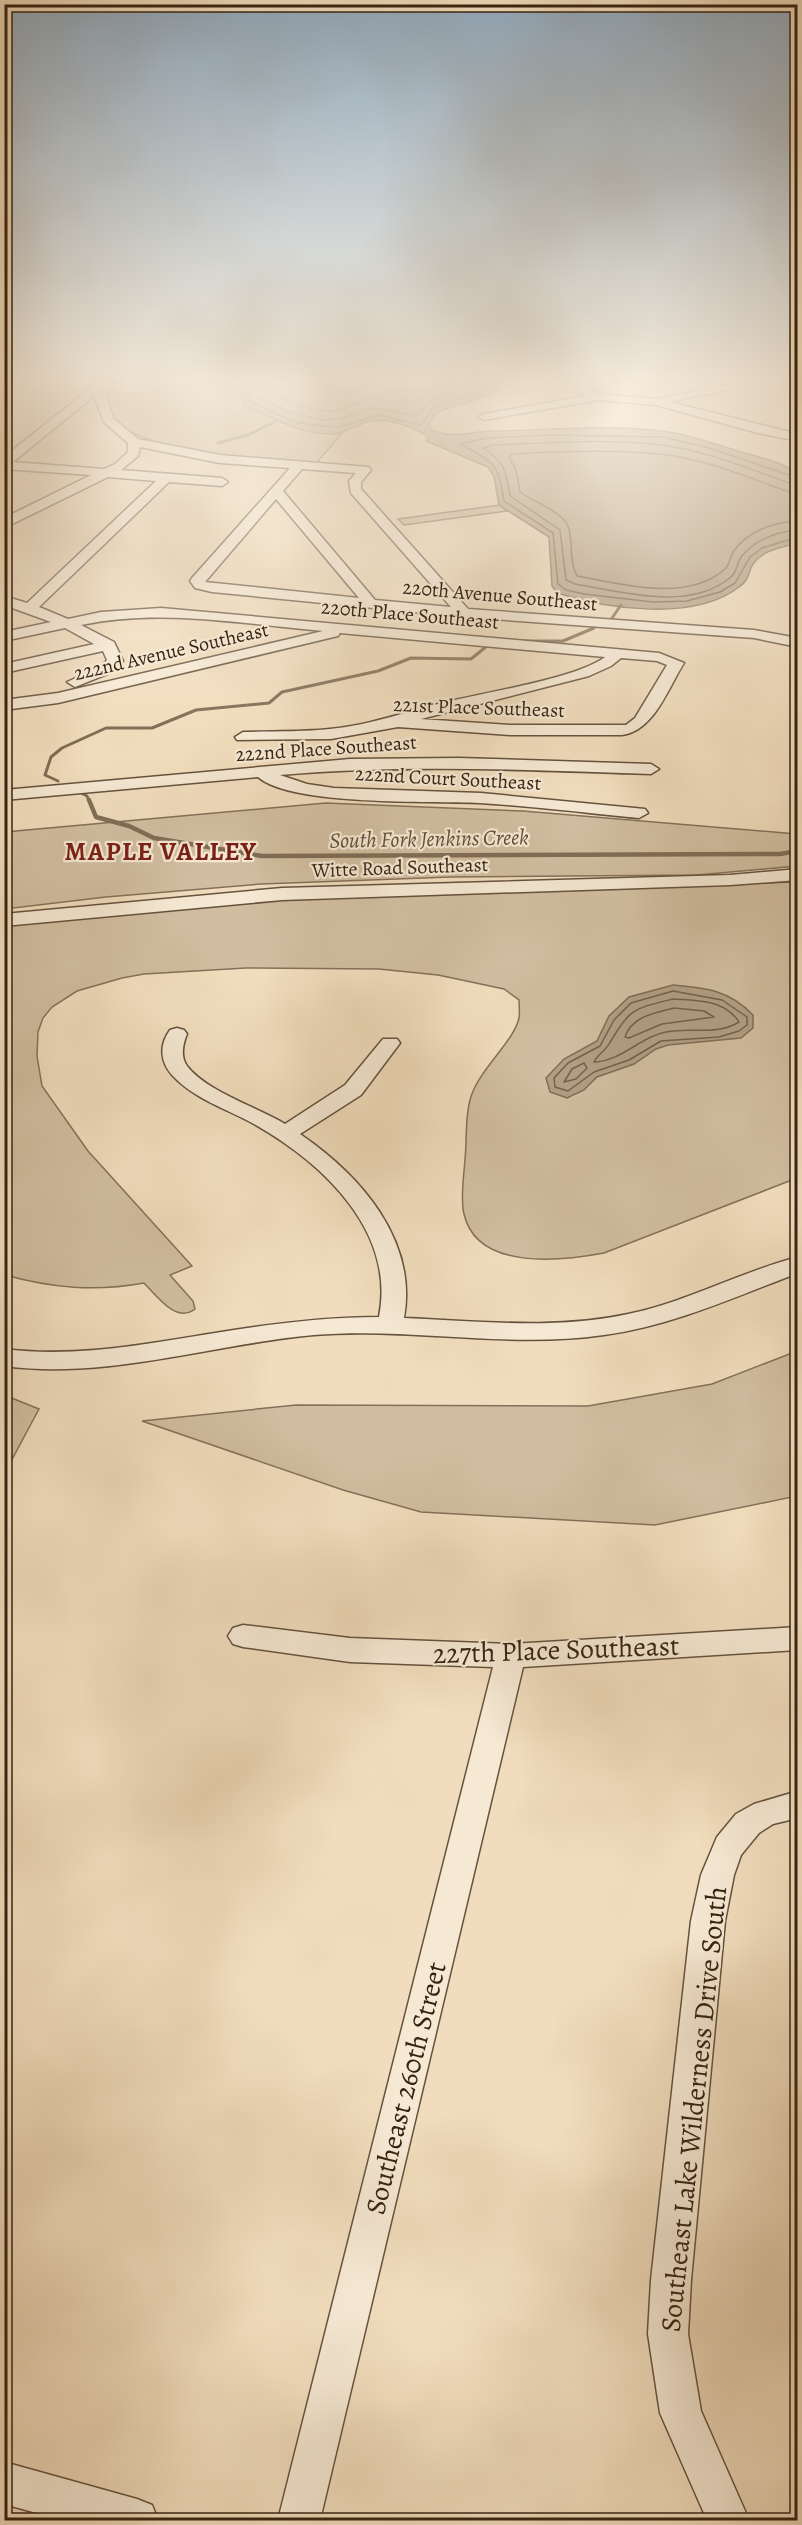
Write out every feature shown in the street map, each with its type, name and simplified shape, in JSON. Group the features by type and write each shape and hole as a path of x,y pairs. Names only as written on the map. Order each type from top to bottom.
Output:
{"street":[{"path":"4,524 55,497"},
{"path":"29,609 146,497"},
{"name":"220th Avenue Southeast","path":"273,497 197,581 200,585 464,613 754,634 798,643"},
{"path":"281,497 330,551 369,602"},
{"path":"361,497 464,613"},
{"path":"4,600 68,624 109,645 116,657 107,669 23,703"},
{"name":"220th Place Southeast","path":"68,624 108,615 142,613 618,653 673,661"},
{"path":"4,637 68,624"},
{"name":"222nd Avenue Southeast","path":"4,705 58,698 295,644 344,629"},
{"path":"4,669 109,645"},
{"path":"398,722 465,701 547,683 607,664 618,653"},
{"name":"221st Place Southeast","path":"243,737 331,734 398,722 510,730 608,732 631,729 640,721 675,667 673,661"},
{"name":"222nd Place Southeast","path":"4,795 350,764 408,762 651,769"},
{"name":"222nd Court Southeast","path":"258,774 304,789 334,793 481,798 639,813"},
{"name":"Witte Road Southeast","path":"4,920 282,894 706,881 798,874"},
{"path":"177,1034 172,1043 171,1053 179,1070 202,1087 286,1133 313,1151 363,1206 383,1241 393,1267 395,1299 390,1326"},
{"path":"286,1133 353,1090 390,1043"},
{"path":"4,1357 48,1362 111,1356 285,1329 338,1324 538,1330 603,1327 645,1319 798,1264"},
{"name":"227th Place Southeast","path":"243,1636 351,1650 511,1656 798,1638"},
{"name":"Southeast 260th Street","path":"299,2520 511,1656"},
{"name":"Southeast Lake Wilderness Drive South","path":"728,2520 681,2413 668,2334 671,2280 708,1921 719,1864 735,1835 760,1815 798,1804"},
{"path":"4,2483 137,2520"}],"shaded area":[{"path":"500,505 507,511 404,525 398,519"},
{"path":"326,803 523,811 797,834 797,866 697,875 451,877 261,884 106,897 5,909 5,832"},
{"path":"797,882 797,1178 604,1253 544,1259 523,1258 503,1253 485,1245 472,1232 464,1214 462,1194 470,1100 480,1078 516,1027 519,1000 504,989 438,975 379,969 246,968 144,974 77,991 52,1007 43,1018 38,1032 37,1056 42,1086 88,1151 192,1266 170,1275 193,1301 195,1309 188,1313 174,1311 144,1283 91,1288 57,1286 5,1275 5,926 285,897 360,893"},
{"path":"797,1351 797,1496 655,1525 421,1512 343,1490 142,1421 296,1405 588,1406 712,1384"},
{"path":"4,1395 39,1409 9,1465 5,1465"}],"water":[{"path":"498,497 797,497 797,543 778,548 759,557 742,585 720,598 699,605 650,609 600,604 557,593 552,586 549,537 499,505"},
{"path":"673,985 696,987 726,995 753,1015 753,1028 741,1038 668,1045 656,1049 634,1064 597,1077 584,1090 567,1098 550,1092 546,1078 564,1059 597,1041 609,1016 629,997"}],"waterway":[{"name":"South Fork Jenkins Creek","path":"610,621 621,605"},
{"name":"South Fork Jenkins Creek","path":"517,641 563,641 594,628"},
{"name":"South Fork Jenkins Creek","path":"58,781 45,775 51,757 62,748 106,728 152,728 196,710 269,703 282,692 378,671 411,658 471,659 487,646"},
{"name":"South Fork Jenkins Creek","path":"81,793 87,796 89,801"},
{"name":"South Fork Jenkins Creek","path":"89,800 96,817 129,826 154,838 262,856 780,854 798,851"}],"district":[{"name":"MAPLE VALLEY","path":"161,851"}]}
